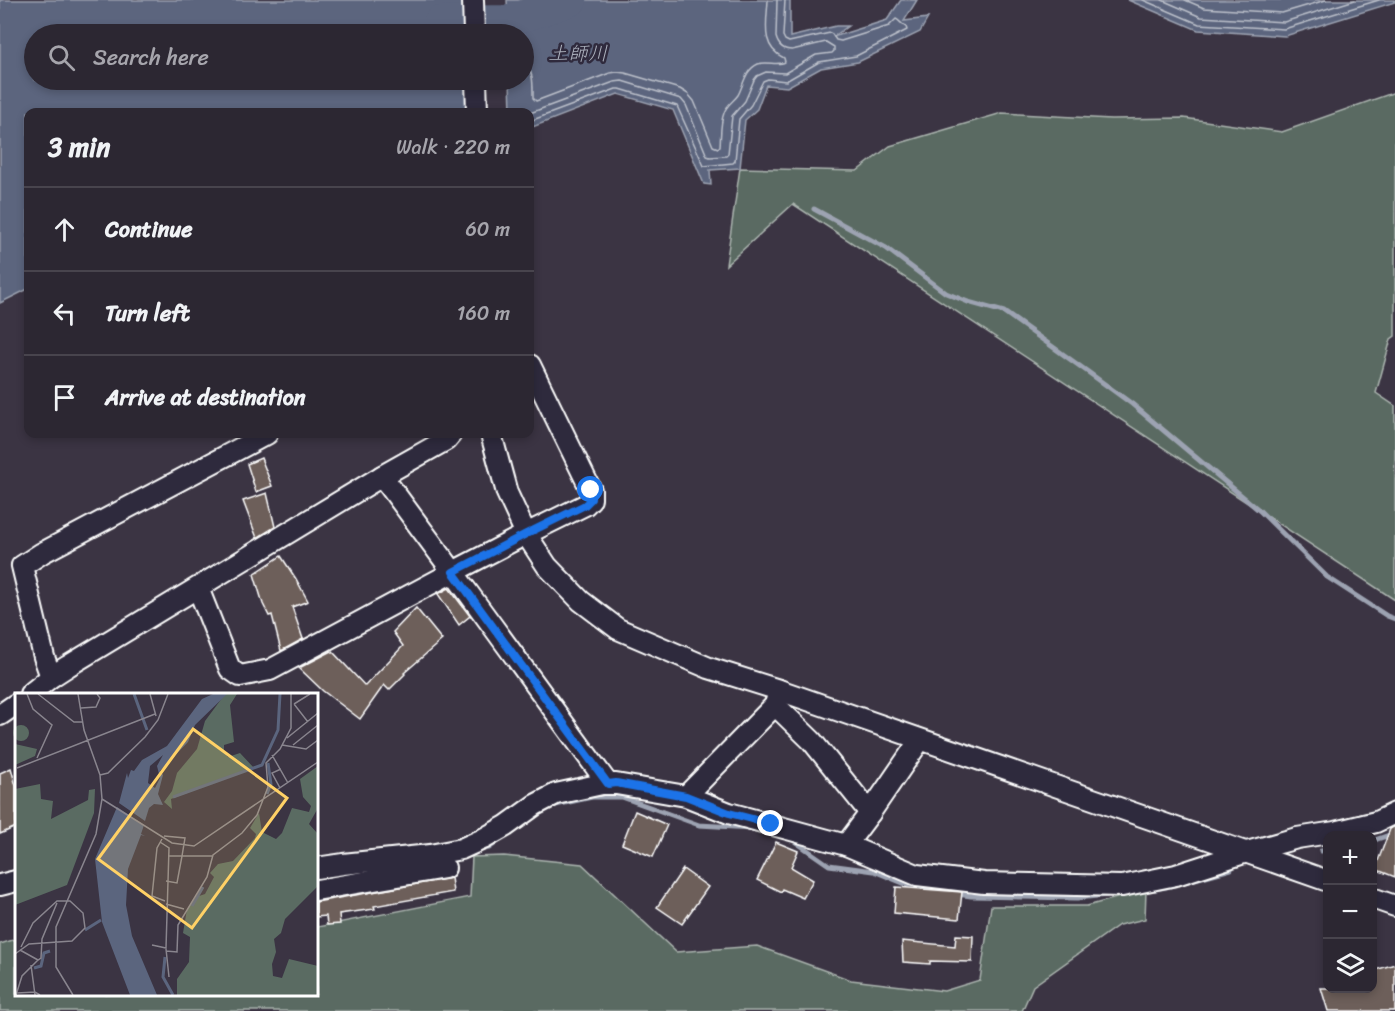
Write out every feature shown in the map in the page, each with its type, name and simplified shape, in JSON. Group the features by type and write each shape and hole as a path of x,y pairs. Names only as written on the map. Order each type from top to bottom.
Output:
{"street":[{"path":"473,0 474,24"},
{"path":"476,90 477,108"},
{"path":"198,588 230,669 240,676 270,670 453,572 585,505 591,499 591,490 534,373"},
{"path":"51,677 22,566 42,553 259,438"},
{"path":"31,693 51,677 448,438"},
{"path":"492,438 507,493 526,534 547,566 581,601 618,629 777,698 920,740 1323,880"},
{"path":"382,476 608,784"},
{"path":"686,796 777,698"},
{"path":"777,698 870,813"},
{"path":"0,716 15,705"},
{"path":"846,845 920,740"},
{"path":"318,868 430,855 461,849 498,830 556,794 616,783 686,796 729,813 846,845 917,875 984,883 1122,886 1176,875 1297,838 1376,822 1395,813"},
{"path":"318,890 445,868"},
{"path":"0,885 15,881"},
{"path":"1377,900 1395,906"}],"green space":[{"path":"1395,92 1395,336 1391,339 1376,393 1395,406 1395,600 793,204 726,265 740,168 857,171 890,146 1002,113 1111,119 1184,118 1282,132"},
{"path":"504,856 582,864 676,952 757,946 851,980 944,991 980,980 991,906 1087,906 1146,890 1145,919 1119,925 1033,986 1022,1011 0,1011 0,944 15,939 15,996 318,996 318,927 470,897 472,857"}],"water":[{"path":"0,0 467,0 468,24 24,24 24,90 471,90 472,108 24,108 24,291 0,303"},
{"name":"土師川","path":"507,0 790,0 790,37 836,26 848,26 833,37 887,20 901,0 917,0 904,21 928,18 920,32 858,62 821,68 787,87 766,85 757,109 745,120 740,168 710,170 711,185 704,184 673,110 618,94 534,126 534,108 511,108 510,90 534,90 534,24 508,24"},
{"path":"1128,0 1395,0 1395,2 1285,36 1198,30"}],"building":[{"path":"261,458 272,486 256,492 247,464"},
{"path":"267,493 275,527 257,538 243,501"},
{"path":"281,556 308,601 292,607 303,639 281,651 272,615 269,616 263,604 254,574"},
{"path":"449,588 470,616 459,625 438,594"},
{"path":"416,608 442,640 404,673 389,690 384,685 360,719 323,691 299,668 332,651 365,686 403,646 393,632"},
{"path":"11,768 15,782 15,827 0,834 0,773"},
{"path":"635,811 667,825 653,857 622,844"},
{"path":"1395,826 1395,877 1377,870 1377,864 1390,829"},
{"path":"776,842 798,851 791,867 813,880 803,898 782,889 781,892 757,880"},
{"path":"683,869 708,887 682,924 657,907"},
{"path":"451,878 453,892 374,906 375,909 339,914 340,924 327,925 326,916 318,917 318,902"},
{"path":"896,887 962,892 959,919 894,913"},
{"path":"956,935 973,936 972,962 930,961 930,964 903,962 902,941 955,946"},
{"path":"1395,964 1395,1011 1328,1011 1321,988 1323,988 1323,993 1377,993 1377,969"}],"waterway":[{"name":"土師川","path":"440,22 509,21 571,0"},
{"path":"814,209 886,248 946,293 1004,312 1132,404 1260,511 1327,577 1395,619"},
{"path":"551,806 592,797 622,797 699,825 752,828"},
{"path":"1377,839 1395,833"},
{"path":"790,838 829,865 874,871 903,883 945,891"},
{"path":"481,849 489,848 501,839"},
{"path":"1155,889 1231,869"},
{"path":"318,878 344,873"},
{"path":"957,894 1077,898 1107,895"}],"route":[{"path":"591,490 591,499 585,505 453,572 608,784 616,783 686,796 729,813 771,824"}]}
